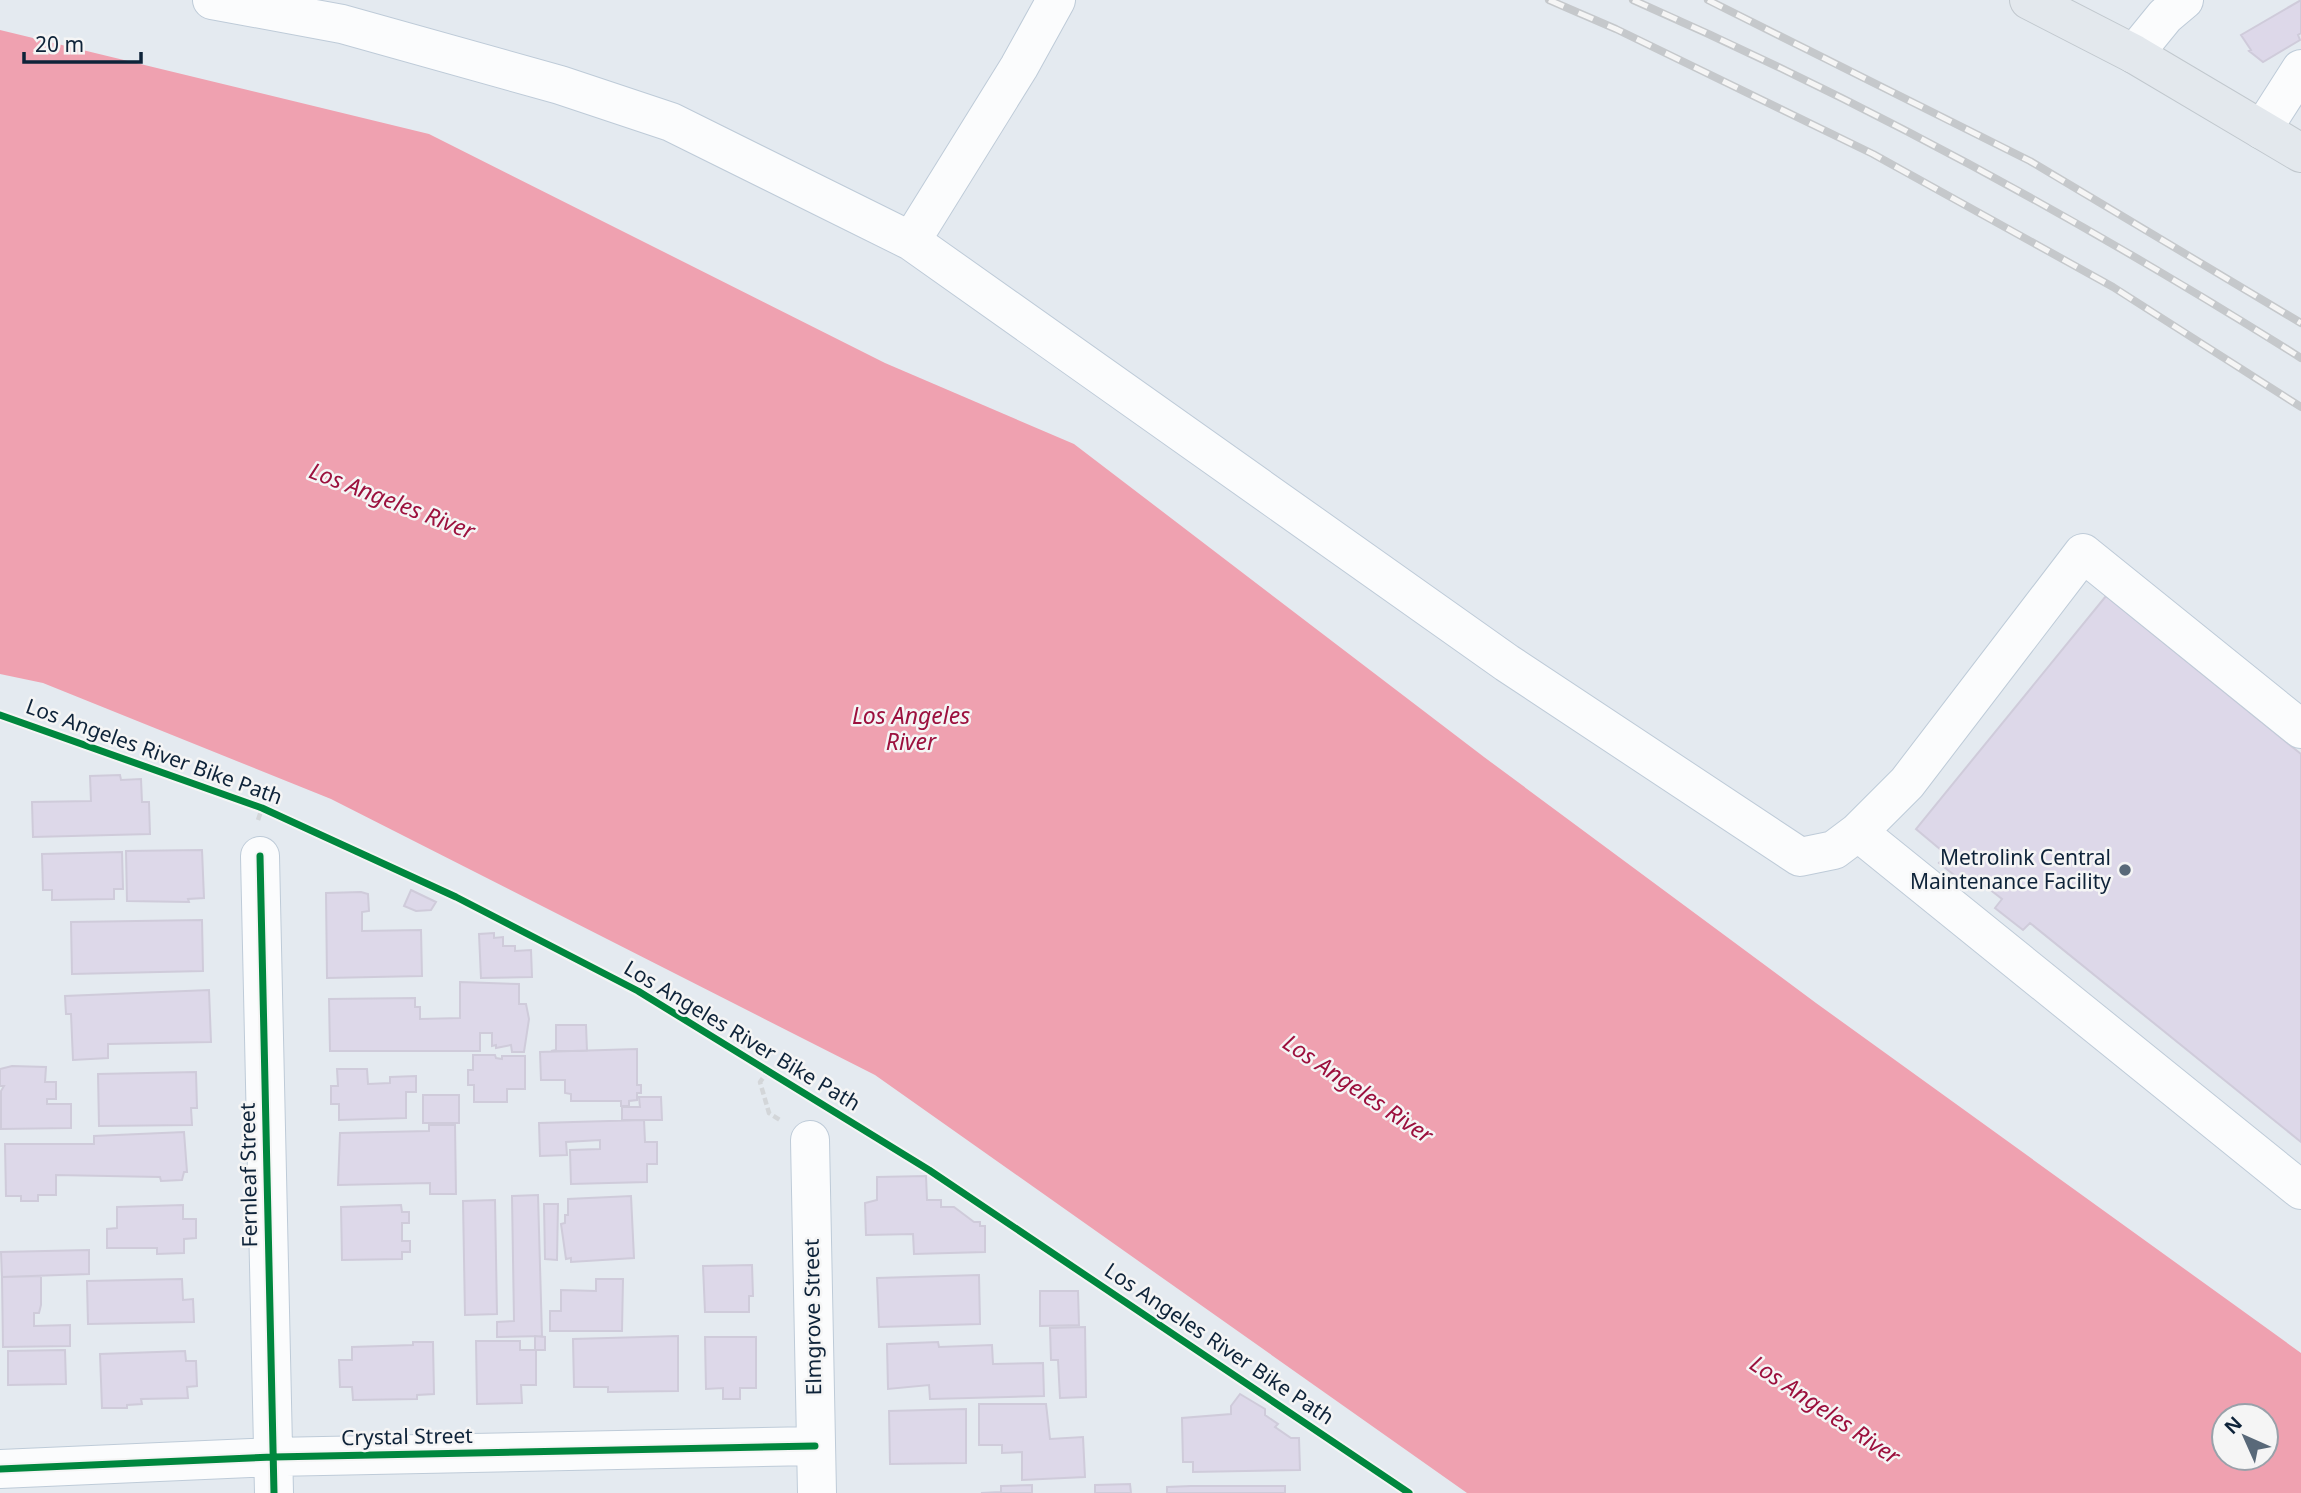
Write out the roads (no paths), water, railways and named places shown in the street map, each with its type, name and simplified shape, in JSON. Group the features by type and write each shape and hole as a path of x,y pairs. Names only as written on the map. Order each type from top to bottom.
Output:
{"main road":[{"path":"2029,0 2134,54 2301,153"}],"street":[{"path":"212,0 342,24 559,85 671,122 911,241 1507,663 1800,857 1834,850 1858,832 1907,783 2083,553 2301,729"},
{"path":"911,241 1019,68 1056,0"},
{"path":"2134,54 2165,16 2184,0"},
{"path":"2262,130 2301,69"},
{"path":"1858,832 2301,1190"},
{"name":"Fernleaf Street","path":"260,856 273,1475"},
{"name":"Elmgrove Street","path":"810,1140 817,1493"},
{"name":"Crystal Street","path":"0,1469 273,1475 816,1446"}],"water":[{"name":"Los Angeles River","path":"0,30 429,134 885,363 1074,444 1484,757 1816,1003 2301,1353 2301,1493 1467,1493 875,1075 331,799 43,683 0,674"}],"railway":[{"path":"1549,0 1616,29 1873,154 2113,287 2301,407"},
{"path":"1633,0 1805,80 1974,167 2139,259 2301,358"},
{"path":"1708,0 2030,161 2301,323"}],"place":[{"name":"Metrolink Central Maintenance Facility","path":"2125,870"}]}
